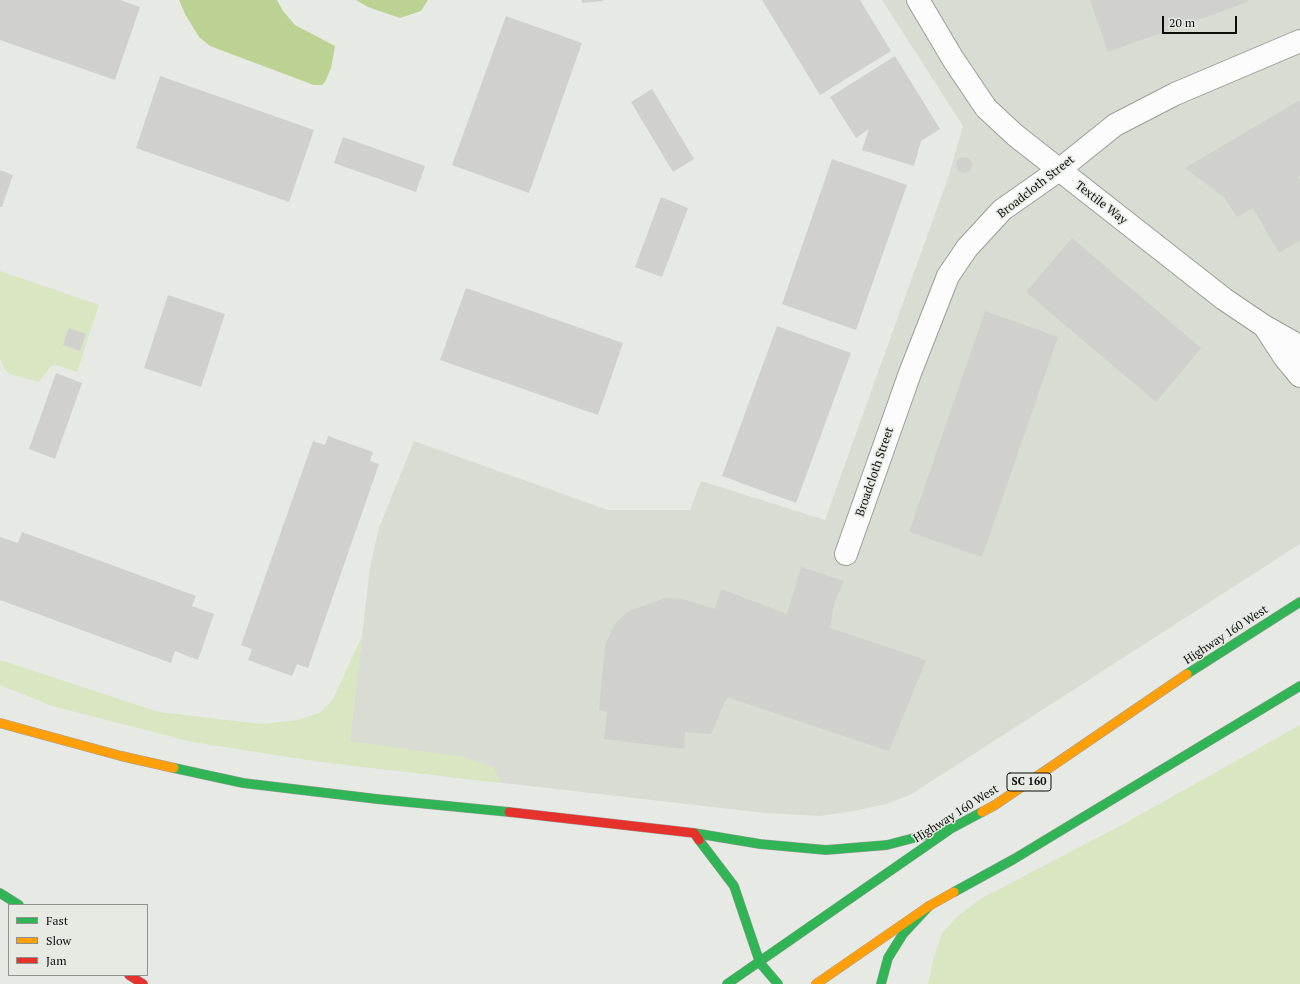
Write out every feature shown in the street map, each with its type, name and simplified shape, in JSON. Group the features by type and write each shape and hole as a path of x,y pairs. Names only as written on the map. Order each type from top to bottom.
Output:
{"main road":[{"name":"Highway 160 West","path":"727,984 760,963 952,828 995,805 1191,672 1300,602"},
{"path":"816,984 929,906 1014,859 1300,686"},
{"path":"0,723 121,756 243,783 377,799 553,816 694,833 760,844 826,850 887,845 952,828"},
{"path":"694,833 734,886 760,963 778,984"},
{"path":"0,893 17,904"},
{"path":"880,984 888,958 899,940 929,906"},
{"path":"131,976 143,984"}],"street":[{"name":"Textile Way","path":"918,0 953,59 986,108 1015,135 1224,299 1300,348"},
{"name":"Broadcloth Street","path":"846,554 910,373 948,276 966,248 1002,210 1059,170 1115,125 1175,94 1300,41"},
{"name":"Textile Way","path":"1264,326 1285,358 1300,376"}],"shaded area":[{"path":"179,0 277,0 283,11 295,25 335,46 331,68 325,82 322,85 314,85 210,46 199,37 185,14"},
{"path":"356,0 428,0 421,11 400,18 368,7"},
{"path":"882,0 1300,0 1300,544 910,795 886,804 820,816 765,813 347,765 370,567 379,528 414,441 608,510 690,510 701,481 825,520 949,175 963,126"},
{"path":"0,271 99,305 77,372 56,365 51,366 39,382 9,374 4,368 0,358"},
{"path":"362,636 350,741 464,757 494,768 501,783 314,761 192,742 52,706 0,685 0,660 159,712 261,724 298,720 321,712 333,699"},
{"path":"1300,725 1300,984 928,984 934,957 942,933 957,917 980,899 1120,826"}],"building":[{"path":"0,0 120,0 140,7 115,80 0,40"},
{"path":"582,0 603,0 603,1 582,3"},
{"path":"762,0 860,0 891,51 820,95"},
{"path":"1090,0 1248,0 1248,2 1108,52"},
{"path":"506,16 582,43 529,193 452,165"},
{"path":"895,56 940,129 921,141 914,166 862,150 869,129 856,138 830,97"},
{"path":"160,76 314,130 289,202 136,148"},
{"path":"652,89 694,159 673,172 631,102"},
{"path":"1300,100 1300,176 1298,177 1300,180 1300,240 1279,253 1253,208 1237,217 1224,197 1185,168"},
{"path":"343,137 425,166 416,192 334,163"},
{"path":"964,157 970,159 972,165 970,171 964,173 958,171 956,165 958,159"},
{"path":"832,159 907,185 856,330 782,304"},
{"path":"0,170 13,175 2,207 0,207"},
{"path":"661,197 688,208 662,277 635,267"},
{"path":"1072,238 1201,348 1156,402 1026,292"},
{"path":"466,288 623,343 598,415 440,360"},
{"path":"168,295 225,314 201,387 144,368"},
{"path":"985,311 1058,337 982,557 909,532"},
{"path":"777,326 851,353 796,503 722,476"},
{"path":"69,328 86,334 80,351 63,345"},
{"path":"56,373 82,383 55,459 29,449"},
{"path":"328,436 373,452 370,461 379,464 308,668 297,664 292,676 248,660 252,649 241,645 313,441 325,445"},
{"path":"22,532 196,596 192,606 214,614 198,660 175,651 171,663 0,600 0,537 18,543"},
{"path":"801,567 844,581 834,604 830,628 926,660 889,751 727,697 711,734 685,732 684,749 604,739 607,712 599,710 605,645 615,624 627,612 665,598 683,599 715,609 721,589 787,614"}],"traffic: fast":[{"path":"1187,674 1300,602"},
{"path":"954,892 1014,859 1300,686"},
{"path":"174,768 243,783 377,799 509,812"},
{"path":"727,984 952,828 982,812"},
{"path":"694,833 760,844 826,850 887,845 952,828"},
{"path":"699,840 734,886 760,963 778,984"},
{"path":"0,893 17,904"},
{"path":"881,984 888,958 903,934 929,906"}],"traffic: slow":[{"path":"982,812 995,805 1187,674"},
{"path":"0,723 121,756 174,768"},
{"path":"816,984 929,906 954,892"}],"traffic: jam":[{"path":"509,812 694,833 699,840"},
{"path":"131,976 143,984"}]}
